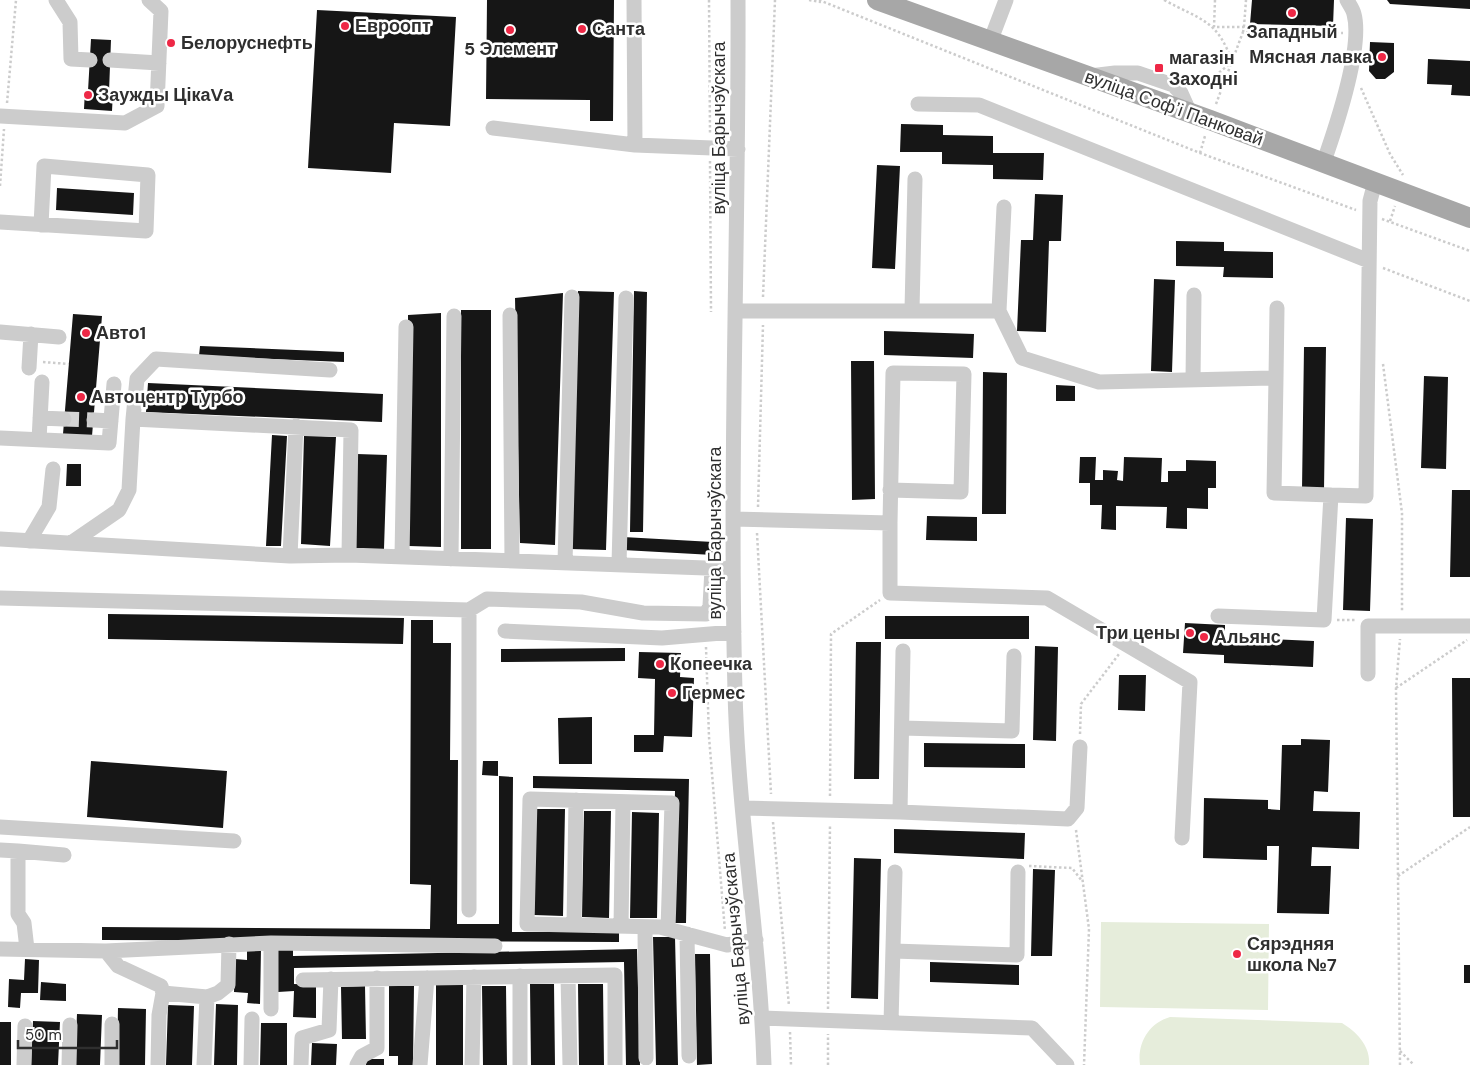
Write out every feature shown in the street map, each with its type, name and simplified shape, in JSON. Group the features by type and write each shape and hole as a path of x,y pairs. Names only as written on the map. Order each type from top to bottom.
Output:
{"main road":[{"name":"вуліца Софʼі Панковай","path":"877,0 1210,120 1470,218"}],"street":[{"path":"56,0 70,22 72,58 90,60"},
{"path":"3,116 125,123 158,106 161,11 149,0"},
{"path":"634,0 635,146"},
{"name":"вуліца Барычэўскага","path":"738,0 733,519 735,695 743,808 756,940 764,1065"},
{"path":"990,42 1006,0"},
{"path":"1323,164 1351,66 1355,33 1354,13 1347,0"},
{"path":"110,60 159,63"},
{"path":"918,104 979,105 1373,263"},
{"path":"492,128 635,146 738,149"},
{"path":"0,222 41,225 146,230 148,175 44,166 41,225"},
{"path":"912,310 915,179"},
{"path":"1277,308 1274,493 1366,496 1374,221 1370,201 1375,182"},
{"path":"1004,207 999,311 1022,358 1099,382 1276,378"},
{"path":"1193,380 1194,295"},
{"path":"565,563 572,297"},
{"path":"619,565 626,298"},
{"path":"735,311 999,311"},
{"path":"452,559 454,316"},
{"path":"510,316 512,561"},
{"path":"402,557 406,327"},
{"path":"0,332 59,336"},
{"path":"29,365 31,334"},
{"path":"71,543 119,510 129,490 136,379 156,360 330,370"},
{"path":"890,490 961,492 964,374 893,373 890,490 890,593 1047,598 1127,643 1190,682 1182,838"},
{"path":"39,440 42,382"},
{"path":"0,438 110,444 114,384"},
{"path":"40,418 64,419"},
{"path":"133,418 351,430 349,555"},
{"path":"94,420 111,421"},
{"path":"290,556 296,426"},
{"path":"29,541 49,507 53,469"},
{"path":"1218,616 1324,620 1331,495"},
{"path":"733,519 890,523"},
{"path":"0,539 290,556 349,555 733,569"},
{"path":"0,598 469,610 487,599 581,602 643,613 706,614 710,606 712,569"},
{"path":"469,610 469,910"},
{"path":"1368,674 1368,626 1402,623 1470,626"},
{"path":"505,631 662,638 734,632"},
{"path":"900,812 903,651"},
{"path":"902,728 1012,731 1014,656"},
{"path":"743,808 900,812 1068,820 1078,808 1080,748"},
{"path":"668,929 672,803 530,799 527,924 668,929 727,945 756,940"},
{"path":"574,925 576,800"},
{"path":"621,926 623,802"},
{"path":"0,827 234,841"},
{"path":"0,850 64,855"},
{"path":"18,851 18,914 24,923 27,948"},
{"path":"891,1023 895,872"},
{"path":"893,951 1017,955 1018,872"},
{"path":"645,927 646,1058"},
{"path":"687,934 689,1056"},
{"path":"0,949 27,948 106,951 229,944 495,946"},
{"path":"163,994 207,997 218,994 228,985 229,944"},
{"path":"271,944 271,1009"},
{"path":"106,951 118,966 160,986 163,994 159,1015 158,1065"},
{"path":"304,980 615,975 614,1065"},
{"path":"520,976 520,1065"},
{"path":"568,976 570,1065"},
{"path":"472,1065 474,977"},
{"path":"357,1065 362,1056 377,1048 377,978"},
{"path":"420,1065 427,978"},
{"path":"301,1065 302,1038 329,1030 331,979"},
{"path":"204,1065 207,997"},
{"path":"762,1018 1032,1028 1067,1065"},
{"path":"251,1065 252,1019"},
{"path":"112,1024 112,1065"},
{"path":"69,1065 70,1025"},
{"path":"24,1065 25,1026"}],"path":[{"path":"0,186 3,116 16,0"},
{"path":"809,0 824,2"},
{"path":"819,0 1374,221 1379,218 1390,221 1470,251"},
{"path":"1164,0 1214,27 1226,45 1232,62"},
{"path":"1214,27 1215,0"},
{"path":"1200,153 1210,120 1243,32 1246,0"},
{"path":"1214,27 1244,27"},
{"path":"1243,32 1355,33"},
{"path":"1187,86 1210,80 1232,62"},
{"path":"1351,66 1390,154 1405,178 1390,221"},
{"path":"1373,263 1470,301"},
{"path":"1382,356 1402,513 1402,623 1396,688 1400,1065"},
{"path":"29,365 69,364"},
{"path":"1324,620 1363,620"},
{"path":"706,635 709,737 727,945"},
{"path":"1396,688 1470,638"},
{"path":"1080,748 1081,704 1127,643"},
{"path":"1074,814 1089,929 1084,1065"},
{"path":"1398,876 1470,827"},
{"path":"1018,872 1031,865 1072,868 1083,882"},
{"path":"1400,1051 1414,1065"}],"green space":[{"path":"1101,922 1269,924 1268,1010 1100,1007"},
{"path":"1170,1017 1342,1023 1358,1035 1362,1041 1368,1052 1369,1065 1140,1065 1140,1049 1146,1035 1156,1024"}],"building":[{"path":"487,0 614,0 613,121 590,121 590,100 486,99"},
{"name":"Западный","path":"1252,0 1334,0 1333,26 1250,24"},
{"path":"1387,0 1470,0 1470,9 1390,4"},
{"path":"317,10 456,17 450,126 394,123 391,173 308,168"},
{"path":"91,39 111,40 109,92 113,92 112,111 84,109 85,90 88,91"},
{"name":"Мясная лавка","path":"1370,42 1394,43 1394,72 1385,79 1376,79 1369,71"},
{"path":"1428,59 1470,61 1470,96 1451,95 1452,85 1427,84"},
{"path":"901,124 943,125 943,135 993,136 993,153 1044,153 1043,180 993,179 993,165 942,164 942,152 900,152"},
{"path":"877,165 900,166 895,269 872,268"},
{"path":"57,188 134,193 133,215 56,210"},
{"path":"1035,194 1063,195 1061,241 1049,241 1046,332 1017,331 1021,240 1033,240"},
{"path":"1176,241 1224,242 1224,251 1273,252 1273,278 1223,277 1224,267 1176,266"},
{"path":"1154,279 1175,280 1172,372 1151,371"},
{"path":"578,291 614,292 606,550 570,549"},
{"path":"634,291 647,292 643,532 630,532"},
{"path":"563,293 555,545 520,543 515,298"},
{"path":"461,310 491,310 491,549 461,549"},
{"path":"441,313 441,547 409,546 408,315"},
{"path":"73,314 102,316 92,436 63,434"},
{"path":"884,331 974,334 973,358 884,355"},
{"path":"200,346 344,352 344,362 199,356"},
{"path":"1304,347 1326,347 1324,490 1302,489"},
{"path":"851,361 874,361 875,499 852,500"},
{"path":"983,372 1007,373 1006,514 982,514"},
{"path":"1424,376 1448,377 1446,469 1421,468"},
{"path":"148,383 383,394 382,422 146,412"},
{"path":"1056,385 1075,386 1075,401 1056,401"},
{"path":"272,435 287,436 281,546 266,546"},
{"path":"304,436 336,437 330,546 301,544"},
{"path":"357,454 387,455 384,549 354,549"},
{"path":"1080,457 1096,457 1095,480 1103,480 1103,470 1118,471 1117,480 1123,481 1124,457 1162,458 1161,482 1168,482 1168,471 1186,471 1186,460 1216,461 1216,488 1208,488 1208,509 1187,508 1187,529 1166,528 1167,507 1116,506 1116,530 1101,529 1102,505 1090,505 1090,483 1079,483"},
{"path":"67,464 81,464 81,486 66,486"},
{"path":"1452,490 1470,490 1470,577 1450,577"},
{"path":"927,516 977,517 977,541 926,540"},
{"path":"1346,518 1373,519 1370,611 1343,610"},
{"path":"623,537 713,542 713,555 623,550"},
{"path":"108,614 404,618 403,644 108,639"},
{"path":"885,616 1029,616 1029,639 885,639"},
{"path":"411,620 433,620 433,643 451,643 450,760 458,760 457,924 499,924 499,776 513,777 512,932 619,932 619,942 102,940 102,927 430,929 431,885 410,884"},
{"path":"1185,623 1225,625 1225,637 1314,641 1313,667 1224,663 1224,655 1183,653"},
{"path":"856,642 881,642 879,779 854,779"},
{"path":"1035,646 1058,647 1056,741 1033,740"},
{"path":"625,648 625,661 501,662 501,649"},
{"path":"639,652 681,653 680,677 694,678 692,737 664,736 663,752 634,752 634,735 654,735 655,679 638,678"},
{"path":"1119,675 1146,675 1145,711 1118,710"},
{"path":"1452,678 1470,678 1470,817 1453,817"},
{"path":"592,717 592,764 559,764 558,718"},
{"path":"1301,739 1330,740 1328,792 1314,791 1313,811 1360,812 1359,849 1312,847 1311,866 1331,866 1329,914 1277,913 1279,846 1267,846 1267,860 1203,858 1204,798 1268,800 1268,809 1280,810 1282,745 1301,745"},
{"path":"924,743 1025,744 1025,768 924,767"},
{"path":"91,761 227,771 223,828 87,817"},
{"path":"483,761 498,761 498,776 482,775"},
{"path":"533,776 689,779 686,923 672,923 675,791 533,788"},
{"path":"536,809 565,809 563,916 534,915"},
{"path":"584,811 611,811 609,918 582,917"},
{"path":"632,812 659,813 657,918 630,918"},
{"path":"894,829 1025,833 1024,859 894,853"},
{"path":"854,858 881,859 878,999 851,998"},
{"path":"1033,869 1055,870 1052,956 1031,956"},
{"path":"653,937 675,937 678,1065 656,1065"},
{"path":"247,948 261,949 260,1004 247,1003 248,993 234,992 235,959 247,960"},
{"path":"293,949 293,956 637,949 640,1065 626,1065 624,962 294,968 294,984 316,985 316,1018 293,1017 294,991 278,992 278,950"},
{"path":"695,954 710,954 712,1064 697,1065"},
{"path":"25,959 39,960 38,993 21,993 20,1008 8,1007 9,979 24,980"},
{"path":"930,962 1019,965 1019,985 930,982"},
{"path":"1464,965 1470,965 1470,983 1464,983"},
{"path":"41,982 66,984 66,1001 40,1000"},
{"path":"530,984 554,984 555,1065 531,1065"},
{"path":"578,984 603,984 604,1065 579,1065"},
{"path":"389,985 414,985 413,1065 398,1065 398,1056 389,1056"},
{"path":"436,985 463,985 463,1065 436,1065"},
{"path":"365,986 366,1039 342,1039 341,987"},
{"path":"482,986 506,986 507,1065 483,1065"},
{"path":"216,1004 238,1005 237,1065 214,1065"},
{"path":"168,1005 194,1006 192,1065 166,1065"},
{"path":"118,1008 146,1009 145,1065 117,1065"},
{"path":"77,1014 102,1015 100,1065 75,1065"},
{"path":"33,1021 60,1022 58,1065 31,1065"},
{"path":"0,1022 11,1022 11,1065 0,1065"},
{"path":"261,1023 287,1023 287,1065 260,1065"},
{"path":"312,1043 337,1044 336,1065 311,1065"},
{"path":"366,1059 384,1059 384,1065 366,1065"}],"tunnel":[{"path":"64,419 94,420"}],"place":[{"name":"Западный","path":"1292,13"},
{"name":"Евроопт","path":"345,26"},
{"name":"Санта","path":"582,29"},
{"name":"5 Элемент","path":"510,30"},
{"name":"Белоруснефть","path":"171,43"},
{"name":"Мясная лавка","path":"1382,57"},
{"name":"магазін Заходні","path":"1159,68"},
{"name":"Заужды ЦікаVа","path":"88,95"},
{"name":"Авто1","path":"86,333"},
{"name":"Автоцентр Турбо","path":"81,397"},
{"name":"Три цены","path":"1190,633"},
{"name":"Альянс","path":"1204,637"},
{"name":"Копеечка","path":"660,664"},
{"name":"Гермес","path":"672,693"},
{"name":"Сярэдняя школа №7","path":"1237,954"}]}
